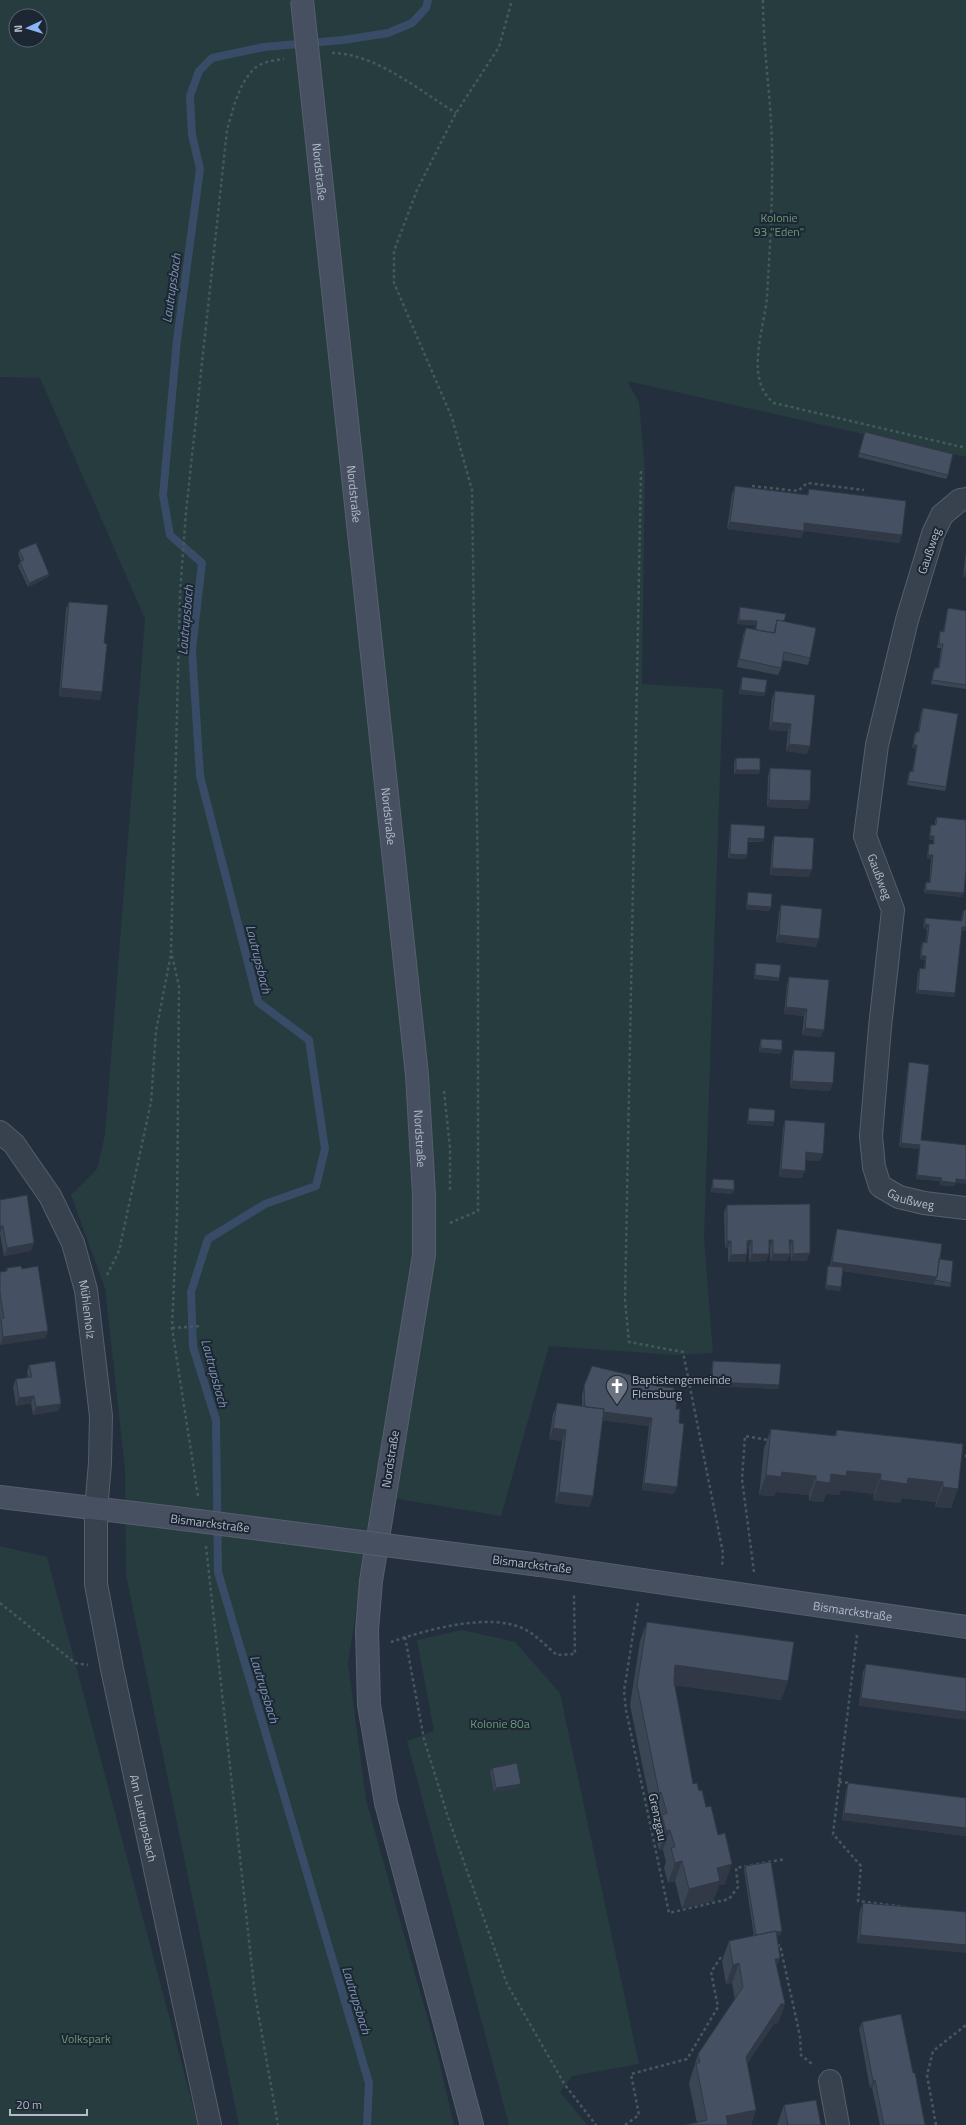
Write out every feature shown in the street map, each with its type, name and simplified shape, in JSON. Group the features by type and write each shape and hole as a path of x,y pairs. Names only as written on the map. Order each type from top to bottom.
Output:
{"main road":[{"name":"Nordstraße","path":"302,0 417,1067 424,1195 424,1255 387,1474 371,1581 367,1630 369,1705 386,1803 472,2125"},
{"name":"Bismarckstraße","path":"0,1497 540,1565 642,1579 860,1613 966,1627"}],"street":[{"name":"Gaußweg","path":"966,499 960,500 942,515 933,534 907,620 878,745 865,836 893,910 880,1027 871,1136 874,1168 880,1186 899,1197 924,1203 966,1208"},
{"name":"Mühlenholz","path":"0,1132 14,1144 50,1196 73,1243 86,1290 100,1416 100,1463 96,1510"},
{"name":"Am Lautrupsbach","path":"96,1510 96,1584 112,1669 210,2125"},
{"path":"830,2081 838,2125"}],"path":[{"path":"450,1223 478,1210 478,890 472,490 452,418 394,283 394,251 417,190 456,113 499,47 512,0"},
{"path":"763,0 772,152 771,228 766,308 757,372 760,386 765,397 774,403 966,448"},
{"path":"86,1290 108,1274 119,1251 151,1102 156,1031 171,951 180,593 186,512 227,130"},
{"path":"641,471 625,1300 629,1342 683,1352 723,1553 719,1592"},
{"path":"752,486 798,491 807,482 864,490"},
{"path":"171,951 179,986 177,1215 172,1328 199,1501"},
{"path":"172,1328 201,1326"},
{"path":"757,1598 742,1479 745,1436 775,1440"},
{"path":"954,1455 966,1456"},
{"path":"205,1539 255,1995 278,2125"},
{"path":"390,1643 405,1637 456,1625 498,1621 526,1630 557,1655 575,1654 574,1570"},
{"name":"Grenzgau","path":"642,1579 624,1691 626,1710 669,1914 729,1899 738,1887 736,1868 785,1859"},
{"path":"0,1603 75,1664 112,1669"},
{"path":"860,1613 838,1782 833,1834 861,1866 858,1902 912,1908"},
{"path":"405,1637 424,1739 450,1821 507,1984 565,2085 596,2125"},
{"path":"838,1782 854,1784"},
{"path":"772,1947 780,1945 800,2036 802,2055 830,2081"},
{"path":"625,2125 639,2115 630,2074 687,2059 718,2007 711,1972 721,1957 728,1955"},
{"path":"936,2125 927,2075 933,2051 966,2025"}],"green space":[{"name":"Lautrupsbach","path":"0,0 966,0 966,457 627,381 639,402 645,470 642,684 723,689 704,1238 713,1353 675,1355 549,1346 501,1516 374,1495 348,1663 366,1800 436,2048 454,2125 239,2125 126,1575 125,1469 105,1288 71,1195 97,1169 105,1135 145,619 40,378 0,377"},
{"name":"Volkspark","path":"0,1546 47,1557 198,2125 0,2125"},
{"name":"Kolonie 80a","path":"462,1630 515,1642 560,1693 639,2064 572,2076 560,2092 587,2125 509,2125 407,1741 434,1731 417,1640"}],"building":[{"path":"865,432 953,454 948,475 859,453"},
{"path":"735,486 808,495 809,489 906,501 902,535 804,523 804,531 730,522"},
{"path":"36,543 49,574 29,583 20,562 24,560 19,550"},
{"path":"69,602 108,605 104,643 107,644 102,692 61,688"},
{"path":"740,607 786,614 784,621 777,620 774,633 756,630 757,621 739,620"},
{"path":"948,608 966,611 966,685 932,680 935,668 939,668 943,644 939,644 940,631 944,632"},
{"path":"777,620 816,628 810,658 784,652 781,668 739,659 746,628 775,633"},
{"path":"742,677 767,680 765,693 741,690"},
{"path":"775,691 815,695 810,746 789,744 791,724 772,722"},
{"path":"923,708 958,714 946,787 908,781 910,771 913,772 917,745 913,745 916,732 919,732"},
{"path":"736,758 760,758 760,770 736,770"},
{"path":"770,768 811,770 810,801 769,800"},
{"path":"937,817 966,820 966,869 964,893 926,890 926,882 930,883 933,855 928,855 929,844 934,844 934,836 930,836 931,825 936,825"},
{"path":"731,824 765,826 764,839 748,838 747,855 730,854"},
{"path":"774,836 814,838 812,870 772,868"},
{"path":"748,892 772,894 771,907 747,905"},
{"path":"781,905 822,909 819,939 779,935"},
{"path":"964,910 966,910 966,927 962,927 955,993 918,990 920,968 925,969 926,956 921,956 923,942 927,943 929,925 925,924 925,918 962,921"},
{"path":"756,963 781,965 779,978 755,975"},
{"path":"789,977 829,980 824,1030 805,1028 807,1009 786,1007"},
{"path":"761,1039 782,1040 782,1050 761,1048"},
{"path":"794,1050 835,1052 833,1083 792,1081"},
{"path":"909,1062 929,1065 921,1140 966,1145 966,1180 956,1179 956,1183 941,1181 942,1178 917,1175 920,1145 901,1143"},
{"path":"749,1108 775,1110 774,1122 748,1121"},
{"path":"785,1120 825,1123 823,1154 806,1152 805,1171 781,1169"},
{"path":"713,1179 734,1180 734,1190 713,1188"},
{"path":"27,1195 34,1243 7,1248 3,1226 0,1226 0,1200"},
{"path":"810,1204 810,1253 793,1254 793,1240 789,1240 790,1254 773,1254 773,1240 769,1240 769,1254 752,1254 752,1240 747,1241 747,1254 731,1255 731,1241 727,1241 727,1205"},
{"path":"837,1229 942,1244 937,1277 832,1262"},
{"path":"939,1259 953,1261 951,1283 935,1280 937,1277"},
{"path":"21,1266 22,1269 38,1266 48,1331 3,1337 1,1319 4,1318 0,1293 0,1272 7,1271 7,1268"},
{"path":"828,1266 843,1267 841,1287 826,1285"},
{"path":"55,1361 61,1404 36,1407 34,1396 19,1398 16,1379 32,1377 29,1365"},
{"path":"713,1361 781,1364 779,1385 712,1382"},
{"path":"592,1366 656,1381 656,1386 674,1388 672,1398 677,1399 676,1409 680,1409 679,1423 684,1424 677,1487 644,1483 652,1418 603,1412 604,1409 585,1407 584,1386"},
{"path":"557,1403 604,1409 593,1496 559,1492 566,1430 553,1428"},
{"path":"771,1429 836,1436 837,1430 963,1444 958,1489 943,1487 943,1482 908,1478 907,1484 880,1480 881,1474 847,1471 846,1476 831,1474 830,1483 816,1481 816,1476 782,1472 781,1477 766,1475"},
{"path":"647,1622 794,1642 788,1681 675,1665 674,1681 693,1784 697,1783 699,1791 702,1790 706,1807 711,1806 718,1835 725,1833 732,1864 717,1868 720,1881 689,1889 682,1861 675,1863 671,1848 675,1847 670,1830 666,1831 662,1815 667,1813 661,1792 659,1793 637,1685"},
{"path":"866,1664 966,1678 966,1712 861,1698"},
{"path":"517,1763 521,1784 496,1788 492,1768"},
{"path":"848,1783 966,1798 966,1828 844,1813"},
{"path":"771,1862 782,1931 756,1935 745,1866"},
{"path":"863,1903 966,1912 966,1945 860,1935"},
{"path":"776,1931 780,1958 775,1959 785,2004 781,2004 746,2057 756,2110 726,2116 728,2125 686,2125 707,2120 696,2064 700,2062 698,2054 743,1987 739,1963 733,1965 729,1941"},
{"path":"901,2014 913,2073 915,2073 925,2125 884,2125 875,2080 873,2081 862,2022"},
{"path":"816,2100 821,2125 786,2125 788,2124 784,2105"}],"waterway":[{"name":"Lautrupsbach","path":"367,2125 369,2083 218,1572 216,1420 193,1347 191,1292 208,1239 265,1204 316,1186 325,1149 309,1040 258,1002 200,776 192,649 202,563 170,535 163,495 177,340 200,169 192,135 190,96 199,71 212,58 264,47 343,40 388,33 412,23 426,8 428,0"}],"place":[{"name":"Baptistengemeinde Flensburg","path":"617,1406"}],"park label":[{"name":"Kolonie 93 \"Eden\"","path":"779,224"}]}
